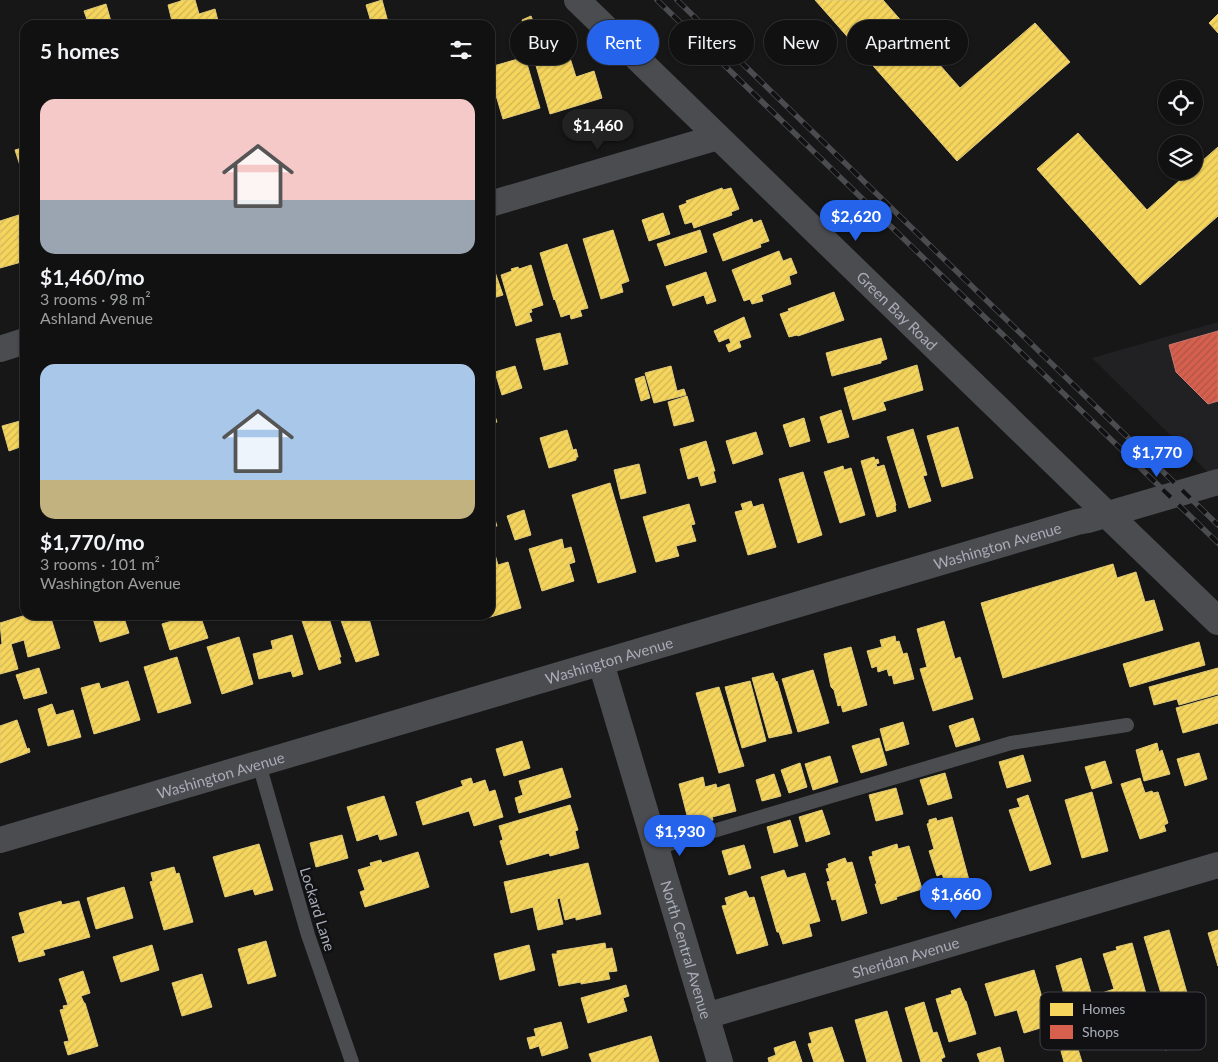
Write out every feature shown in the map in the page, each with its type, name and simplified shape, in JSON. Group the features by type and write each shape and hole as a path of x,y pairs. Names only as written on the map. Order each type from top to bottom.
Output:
{"street":[{"name":"Green Bay Road","path":"577,0 1218,621"},
{"path":"495,203 718,137"},
{"path":"0,349 20,343"},
{"name":"Washington Avenue","path":"0,840 1218,482"},
{"name":"North Central Avenue","path":"601,663 720,1062"},
{"name":"Sheridan Avenue","path":"706,1016 1218,865"}],"lane":[{"path":"656,848 1011,743 1127,725"},
{"name":"Lockard Lane","path":"259,764 308,935 352,1062"}],"shaded area":[{"path":"1218,322 1218,482 1092,358"}],"building: Homes":[{"path":"195,0 199,14 215,9 218,20 172,20 168,5 181,1"},
{"path":"382,0 387,20 370,20 366,5"},
{"path":"815,0 883,0 900,20 847,20 847,36 837,25 837,20 833,20"},
{"path":"106,4 111,20 87,20 84,11"},
{"path":"1218,14 1218,33 1209,23"},
{"path":"531,16 533,20 522,20"},
{"path":"1035,23 1070,62 957,161 872,65 940,65 960,88"},
{"path":"510,61 510,65 527,65 540,108 503,119 495,92 495,66"},
{"path":"536,65 572,65 576,77 594,71 602,98 550,114"},
{"path":"1078,133 1147,210 1180,180 1203,180 1203,160 1218,147 1218,216 1140,285 1037,169"},
{"path":"20,148 20,166 15,150"},
{"path":"722,188 723,190 731,188 739,209 731,212 732,215 694,228 692,222 685,224 679,206 687,203 686,201"},
{"path":"663,213 670,234 649,241 642,220"},
{"path":"20,215 20,235 18,236 20,262 0,268 0,221"},
{"path":"752,219 753,223 761,220 769,241 760,244 761,247 723,261 713,234"},
{"path":"613,230 629,281 621,284 623,292 601,299 583,239"},
{"path":"700,230 707,252 665,266 657,244"},
{"path":"567,244 588,308 580,310 582,316 571,319 570,314 561,317 540,253"},
{"path":"779,251 783,261 791,258 797,273 789,276 791,284 761,295 763,301 752,304 750,299 744,301 732,270"},
{"path":"531,265 543,305 531,309 532,312 529,313 532,321 516,326 501,275 512,271 511,269 518,267 519,269"},
{"path":"495,272 503,295 495,297"},
{"path":"706,272 716,301 707,304 704,295 673,306 666,286"},
{"path":"834,292 844,320 798,336 789,337 780,314 789,311 788,309"},
{"path":"744,317 751,337 739,341 741,347 729,352 726,345 731,343 729,338 719,342 714,331"},
{"path":"560,333 568,364 544,370 536,339"},
{"path":"881,338 887,359 881,361 881,363 832,376 826,353"},
{"path":"917,365 923,390 883,402 886,410 853,420 844,388"},
{"path":"515,366 522,388 502,395 495,372"},
{"path":"671,366 677,391 684,389 686,395 654,403 645,373"},
{"path":"644,376 650,398 641,401 635,379"},
{"path":"687,396 694,421 674,426 668,402"},
{"path":"841,410 849,437 828,443 820,417"},
{"path":"804,418 810,441 790,447 783,425"},
{"path":"20,421 20,447 9,451 2,426"},
{"path":"958,427 973,478 942,487 927,436"},
{"path":"913,429 927,475 923,476 931,501 909,508 887,437"},
{"path":"567,430 573,450 576,449 578,457 576,457 576,460 549,468 540,438"},
{"path":"756,432 763,454 733,464 726,441"},
{"path":"706,441 715,471 713,471 716,482 701,486 698,476 688,479 680,449"},
{"path":"874,457 875,460 878,459 877,467 884,465 896,505 896,511 877,517 861,461"},
{"path":"639,464 646,493 621,499 614,470"},
{"path":"843,466 844,470 851,468 865,515 840,523 824,472"},
{"path":"803,472 822,535 798,543 779,479"},
{"path":"610,483 636,572 598,583 572,495"},
{"path":"751,501 753,507 763,504 776,547 748,555 735,512 743,510 741,504"},
{"path":"689,504 695,524 691,525 696,541 676,546 679,556 656,562 643,517"},
{"path":"524,510 531,535 515,540 507,516"},
{"path":"562,539 564,549 571,547 575,562 569,564 574,581 542,591 529,549"},
{"path":"495,554 498,565 508,562 521,608 495,616"},
{"path":"1113,564 1117,578 1136,572 1145,602 1154,600 1163,630 1003,678 981,603"},
{"path":"20,617 20,620 52,620 60,648 28,657 24,640 11,644 18,669 0,674 0,645 2,644 0,623"},
{"path":"93,620 125,620 129,633 100,642"},
{"path":"175,620 202,620 208,638 170,650 162,624"},
{"path":"302,620 330,620 341,657 339,657 341,663 319,670"},
{"path":"341,620 369,620 379,655 356,662"},
{"path":"944,621 955,659 960,657 973,699 933,711 920,669 927,667 917,629"},
{"path":"292,635 303,674 293,677 291,671 259,679 253,654 273,649 271,641"},
{"path":"895,636 896,642 899,641 903,654 907,653 914,679 894,684 892,675 889,676 887,669 878,672 877,666 872,668 867,651 882,647 880,640"},
{"path":"239,637 253,684 222,694 207,647"},
{"path":"1199,642 1205,665 1130,687 1123,664"},
{"path":"851,647 867,705 843,712 841,705 838,706 834,690 831,687 824,654"},
{"path":"177,657 191,703 158,713 144,667"},
{"path":"39,668 47,693 24,699 16,675"},
{"path":"1218,668 1218,694 1179,705 1177,699 1154,705 1149,687"},
{"path":"813,670 829,723 798,732 782,679"},
{"path":"773,673 792,733 769,738 752,678"},
{"path":"128,681 140,720 94,734 81,688 99,683 101,689"},
{"path":"750,681 766,741 742,748 725,687"},
{"path":"719,687 744,766 719,773 696,693"},
{"path":"1218,696 1218,723 1183,733 1176,708"},
{"path":"52,704 56,715 73,710 81,737 48,746 38,709"},
{"path":"973,718 980,740 956,747 949,726"},
{"path":"17,720 27,749 29,748 30,752 0,763 0,726"},
{"path":"903,722 909,744 886,751 880,729"},
{"path":"879,738 887,765 861,773 852,746"},
{"path":"522,741 530,768 504,776 496,749"},
{"path":"1157,743 1159,752 1162,750 1170,774 1144,781 1136,750"},
{"path":"1199,753 1207,779 1185,786 1177,759"},
{"path":"1023,755 1031,781 1007,788 999,762"},
{"path":"830,756 838,782 813,790 805,764"},
{"path":"1105,761 1112,783 1092,789 1085,767"},
{"path":"800,763 807,787 789,793 781,770"},
{"path":"562,768 571,797 519,813 515,798 523,795 519,781"},
{"path":"945,773 952,798 928,805 920,780"},
{"path":"774,774 781,796 762,801 756,780"},
{"path":"703,777 705,787 716,784 717,788 729,784 736,811 712,817 713,820 699,823 699,820 689,823 679,784"},
{"path":"471,778 473,784 485,780 489,792 495,790 503,817 474,826 469,811 423,825 416,802 463,786 461,781"},
{"path":"1140,778 1145,793 1158,792 1168,823 1164,825 1166,831 1140,839 1121,784"},
{"path":"896,788 903,814 876,821 869,795"},
{"path":"1092,792 1108,851 1082,858 1065,800"},
{"path":"1028,795 1051,864 1030,871 1009,810 1020,807 1017,799"},
{"path":"384,796 397,835 380,840 378,834 357,841 347,807"},
{"path":"570,805 578,830 575,831 579,848 550,856 549,853 507,865 500,841 503,840 499,826"},
{"path":"822,810 830,834 806,842 799,817"},
{"path":"952,817 970,884 948,890 942,874 937,876 929,851 934,849 927,824 929,820 936,818 937,821"},
{"path":"790,820 798,846 774,853 767,827"},
{"path":"342,835 348,858 316,867 310,843"},
{"path":"259,844 273,890 255,895 253,889 225,897 213,857"},
{"path":"897,844 898,849 909,846 922,889 881,904 869,857 873,856 872,852"},
{"path":"744,845 751,868 729,875 722,851"},
{"path":"418,852 429,887 365,907 360,892 365,890 358,870 371,866 370,863 381,860 382,863"},
{"path":"845,858 847,863 852,862 867,913 842,921 836,899 832,900 827,882 830,881 826,869 829,868 828,864"},
{"path":"588,863 601,914 576,920 576,917 565,920 560,898 557,899 563,924 538,930 533,907 511,913 504,882"},
{"path":"174,867 176,874 179,873 193,922 164,930 150,882 153,881 151,873"},
{"path":"784,870 787,878 805,873 820,921 809,924 812,936 783,944 779,932 777,932 761,877"},
{"path":"124,887 133,918 96,929 87,898"},
{"path":"746,891 749,898 754,897 768,945 737,954 722,906 727,905 725,898"},
{"path":"61,901 62,905 79,901 90,937 43,950 45,955 19,962 12,937 25,933 19,913"},
{"path":"1169,930 1187,992 1161,992 1144,937"},
{"path":"1218,930 1218,966 1208,933"},
{"path":"266,941 276,976 248,984 238,949"},
{"path":"605,943 606,949 612,948 617,971 608,972 610,979 559,986 552,954 557,954 557,951"},
{"path":"1132,943 1146,992 1105,992 1114,989 1103,954 1117,950 1116,947"},
{"path":"152,945 159,970 121,982 113,957"},
{"path":"529,945 535,970 500,980 494,954"},
{"path":"1081,958 1091,992 1063,992 1056,966"},
{"path":"1034,970 1040,992 1040,1028 1024,1033 1017,1010 995,1016 985,984"},
{"path":"83,971 90,993 81,996 85,1003 98,1046 68,1055 64,1042 69,1041 60,1010 64,1009 63,1006 68,1005 59,979"},
{"path":"202,974 212,1007 182,1016 172,983"},
{"path":"626,985 629,996 623,998 627,1011 588,1023 581,998"},
{"path":"960,988 976,1034 949,1042 936,999 952,994 951,991"},
{"path":"924,1002 933,1033 937,1032 945,1057 941,1059 942,1062 921,1062 905,1008"},
{"path":"887,1011 902,1062 867,1062 855,1020"},
{"path":"561,1022 568,1048 542,1056 539,1046 530,1049 527,1038 536,1036 534,1029"},
{"path":"832,1027 844,1062 814,1062 808,1044 812,1043 809,1033"},
{"path":"651,1036 659,1062 592,1062 589,1054"},
{"path":"795,1041 802,1062 769,1062 768,1058 776,1055 774,1048"},
{"path":"1000,1047 1004,1062 980,1062 977,1054"},
{"path":"1078,1050 1082,1062 1064,1062 1061,1051"}],"building: Shops":[{"path":"1218,331 1218,401 1208,404 1176,372 1169,345"}],"railway":[{"path":"657,0 1218,543"},
{"path":"677,0 1218,525"}]}
